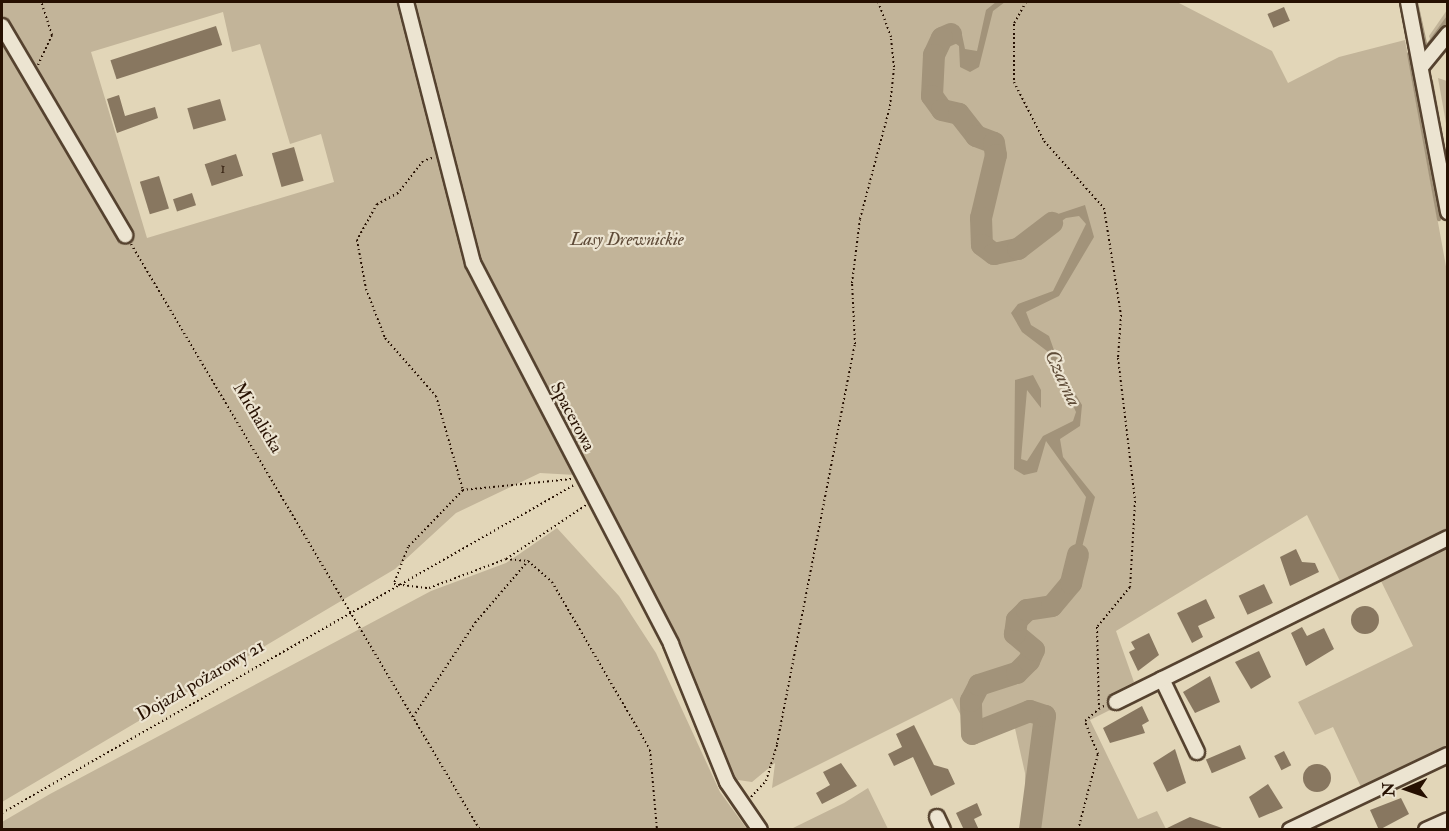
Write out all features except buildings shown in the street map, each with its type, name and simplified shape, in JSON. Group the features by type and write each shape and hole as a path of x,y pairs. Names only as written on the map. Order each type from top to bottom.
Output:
{"street":[{"name":"Spacerowa","path":"405,2 462,233 491,304 671,644 726,782 760,830"},
{"path":"1408,2 1448,212"},
{"path":"2,26 126,235"},
{"path":"1421,67 1448,34"},
{"path":"1116,702 1448,538"},
{"path":"1162,679 1197,752"},
{"path":"1290,830 1448,756"},
{"path":"1426,830 1448,819"}],"path":[{"path":"28,71 43,63 52,35 41,2"},
{"path":"743,805 766,781 777,744 855,344 855,260 894,67 891,37 878,2"},
{"path":"1026,2 1014,24 1014,82 1044,141 1104,208 1122,315 1118,358 1135,511 1130,587 1096,627 1099,709"},
{"path":"442,156 423,160 398,194 377,204 357,240 366,288 385,338 436,396 463,490"},
{"name":"Michalicka","path":"126,235 351,609 480,830"},
{"path":"585,480 548,478 463,490 408,547 394,584 406,590 429,588 506,559 596,500"},
{"name":"Dojazd pożarowy 21","path":"2,813 394,584 563,490"},
{"path":"506,559 528,561 552,582 650,750 657,830"},
{"path":"413,717 475,623 528,561"},
{"path":"1078,830 1098,754 1085,721 1099,709 1116,702"}],"green space":[{"name":"Lasy Drewnickie","path":"2,2 1177,2 1272,51 1288,83 1339,57 1405,40 1447,272 1447,531 1342,585 1307,515 1116,631 1134,682 1110,694 1116,707 1090,720 1138,819 1157,811 1166,829 1025,829 1025,773 1014,724 975,743 952,698 772,788 775,763 752,782 731,779 676,634 593,476 540,473 456,513 395,569 2,802","holes":["223,12 232,52 260,44 290,144 321,134 334,182 147,238 91,52"]},
{"path":"1447,10 1447,22 1432,45 1429,36"},
{"path":"1438,78 1447,81 1447,129"},
{"path":"557,528 619,596 656,653 720,792 747,829 2,829 2,822 50,794 431,591 506,563"},
{"path":"1447,547 1447,747 1361,787 1333,727 1315,735 1298,702 1413,646 1380,579"},
{"path":"868,788 888,829 791,829 844,803"}],"water":[{"path":"996,2 1005,2 993,11 979,67 970,72 960,67 959,46 952,41 939,59 929,51 952,26 961,30 965,49 977,51 986,10"},
{"path":"1085,205 1094,237 1059,296 1026,312 1031,325 1049,336 1061,370 1082,405 1080,426 1060,439 1063,457 1095,497 1072,586 1067,582 1086,497 1046,441 1037,472 1024,475 1014,469 1015,380 1033,375 1041,390 1041,408 1027,390 1021,459 1027,461 1043,436 1073,421 1076,412 1047,351 1022,332 1011,313 1018,304 1053,291 1086,224 1079,216 1066,218 1046,232 1044,240 1033,246 1031,240 1058,214"}],"waterway":[{"path":"1416,2 1426,48"},
{"path":"1426,48 1448,18"},
{"name":"Czarna","path":"951,34 942,38 934,55 932,96 942,110 959,114 976,136 994,143 996,155 981,218 982,245 994,254 1018,249 1052,223"},
{"path":"1409,54 1439,219"},
{"path":"1431,81 1446,163"},
{"name":"Czarna","path":"1030,830 1045,716 1030,711 972,734 971,701 979,685 1017,673 1029,661 1034,650 1015,634 1017,620 1027,610 1052,606 1071,583 1078,555"}]}
